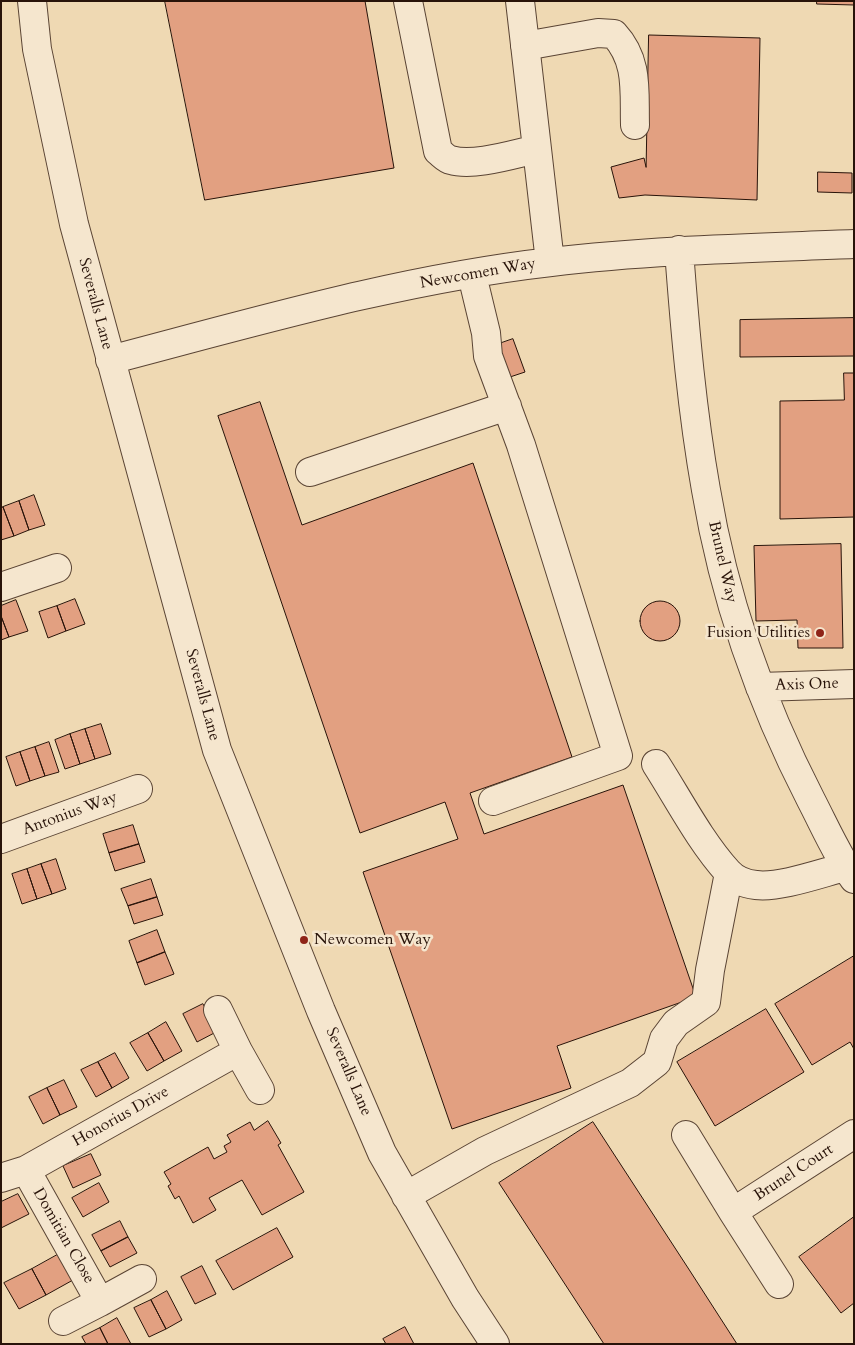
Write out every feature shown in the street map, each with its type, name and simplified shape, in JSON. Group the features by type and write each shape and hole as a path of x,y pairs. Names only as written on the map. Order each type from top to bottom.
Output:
{"street":[{"name":"Severalls Lane","path":"32,1 37,50 74,224 217,750 321,1011 382,1153 465,1298 495,1344"},
{"path":"408,1 438,151 450,160 461,161 482,160 537,149"},
{"path":"520,1 550,262"},
{"path":"525,46 598,33 614,34 626,46 633,69 635,125"},
{"name":"Newcomen Way","path":"110,360 272,318 424,283 550,262 679,250 854,244"},
{"name":"Brunel Way","path":"679,250 695,421 706,492 735,616 760,687 787,753 850,873"},
{"path":"472,275 486,333 488,356 524,455 618,756 493,801"},
{"path":"310,472 507,406"},
{"path":"1,587 57,568"},
{"name":"Axis One","path":"760,687 854,684"},
{"path":"656,764 706,842 729,873 743,883 757,886 850,873"},
{"name":"Antonius Way","path":"1,838 138,789"},
{"path":"406,1196 485,1151 630,1083 657,1062 664,1039 676,1023 706,1002 710,970 729,873"},
{"path":"218,1010 260,1090"},
{"name":"Honorius Drive","path":"13,1174 238,1051"},
{"name":"Brunel Court","path":"733,1212 854,1134"},
{"path":"686,1135 779,1284"},
{"name":"Domitian Close","path":"13,1174 100,1302"},
{"name":"Domitian Close","path":"63,1321 142,1279"}],"building":[{"path":"165,1 365,1 394,168 205,200"},
{"path":"817,1 854,1 854,5 817,4"},
{"path":"649,35 760,38 757,200 645,195 619,198 611,167 644,158 646,167"},
{"path":"818,172 852,173 852,193 818,192"},
{"path":"854,318 854,356 740,357 740,320"},
{"path":"513,339 525,372 504,379 493,346"},
{"path":"844,373 854,373 854,517 780,519 780,401 844,400"},
{"path":"260,402 302,525 473,463 572,757 470,793 484,834 623,785 696,997 557,1046 571,1088 452,1129 363,872 458,839 445,802 360,833 218,416"},
{"path":"34,495 45,525 29,530 19,501"},
{"path":"19,501 29,530 14,536 3,507"},
{"path":"1,507 3,507 14,536 1,540"},
{"path":"841,544 843,648 798,648 797,620 756,621 754,546"},
{"path":"75,599 85,624 66,631 57,606"},
{"path":"16,600 28,631 9,637 1,616 1,606"},
{"path":"656,601 664,601 671,604 677,610 680,621 677,632 671,638 664,641 656,641 649,638 643,632 640,625 640,617 643,610 649,604"},
{"path":"57,606 66,631 48,638 39,612"},
{"path":"1,616 9,637 1,640"},
{"path":"101,724 111,754 95,759 85,729"},
{"path":"85,729 95,759 80,764 70,734"},
{"path":"70,734 80,764 65,769 55,740"},
{"path":"49,742 59,772 45,776 35,747"},
{"path":"35,747 45,776 30,781 20,752"},
{"path":"20,752 30,781 16,786 6,757"},
{"path":"133,825 139,844 109,853 103,834"},
{"path":"139,844 145,862 115,871 109,853"},
{"path":"56,859 66,889 52,894 41,864"},
{"path":"41,864 52,894 37,899 27,869"},
{"path":"27,869 37,899 22,904 12,874"},
{"path":"151,879 157,897 128,906 121,889"},
{"path":"157,897 163,915 134,924 128,906"},
{"path":"157,930 165,952 137,963 129,941"},
{"path":"165,952 174,974 145,985 137,963"},
{"path":"854,956 854,1049 850,1042 812,1065 775,1004"},
{"path":"203,1004 218,1031 197,1042 183,1014"},
{"path":"766,1009 804,1072 715,1126 677,1062"},
{"path":"166,1022 182,1051 164,1061 148,1033"},
{"path":"148,1033 164,1061 147,1071 130,1043"},
{"path":"115,1053 129,1078 112,1088 98,1062"},
{"path":"98,1062 112,1088 96,1097 81,1070"},
{"path":"64,1080 77,1107 60,1115 47,1088"},
{"path":"47,1088 60,1115 43,1124 29,1097"},
{"path":"268,1121 281,1143 278,1145 304,1192 262,1215 242,1180 209,1198 216,1210 193,1223 179,1196 175,1199 168,1186 171,1184 164,1172 208,1147 214,1159 227,1152 224,1146 231,1142 227,1135 250,1122 254,1130"},
{"path":"593,1122 737,1344 604,1344 499,1183"},
{"path":"91,1154 101,1175 73,1188 63,1166"},
{"path":"99,1183 109,1202 83,1217 72,1198"},
{"path":"18,1194 29,1214 1,1228 1,1202"},
{"path":"854,1217 854,1303 841,1313 799,1257"},
{"path":"120,1221 128,1237 101,1251 92,1235"},
{"path":"277,1228 293,1257 233,1290 216,1261"},
{"path":"128,1237 137,1253 110,1267 101,1251"},
{"path":"59,1254 73,1280 46,1295 32,1269"},
{"path":"202,1266 216,1294 195,1304 181,1277"},
{"path":"32,1269 46,1295 19,1309 4,1283"},
{"path":"167,1291 182,1320 166,1329 151,1300"},
{"path":"151,1300 166,1329 149,1337 134,1308"},
{"path":"117,1318 131,1344 108,1344 100,1328"},
{"path":"405,1327 414,1344 386,1344 383,1339"},
{"path":"100,1328 108,1344 86,1344 82,1337"}],"place":[{"name":"Fusion Utilities","path":"820,633"},
{"name":"Newcomen Way","path":"304,940"}]}
